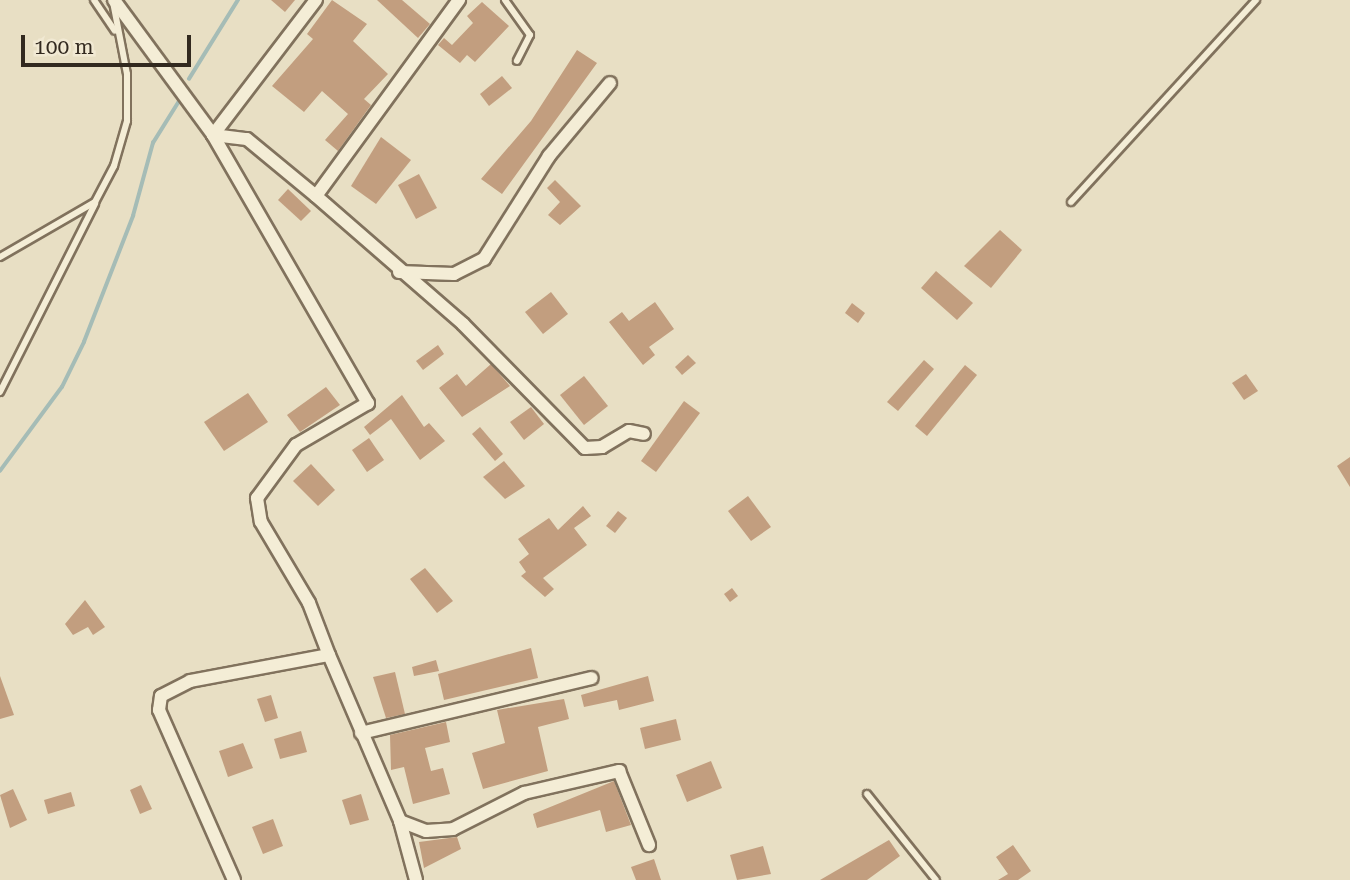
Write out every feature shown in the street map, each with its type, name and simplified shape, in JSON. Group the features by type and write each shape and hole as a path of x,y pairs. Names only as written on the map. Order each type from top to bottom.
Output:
{"street":[{"path":"113,0 213,135 368,402 296,445 257,498 261,522 309,603 400,821 416,880"},
{"path":"213,135 316,0"},
{"path":"316,196 459,0"},
{"path":"399,272 454,274 485,259 549,156 610,83"},
{"path":"213,135 247,139 316,196 399,272 463,324 585,448 602,447 629,431 644,434"},
{"path":"234,880 159,710 161,696 190,681 329,655"},
{"path":"361,733 592,678"},
{"path":"400,821 426,831 453,828 524,793 619,771 649,845"}],"lane":[{"path":"94,0 116,33"},
{"path":"0,392 95,202 127,121 127,74 116,33 113,0"},
{"path":"505,0 530,35 517,61"},
{"path":"1072,202 1256,0"},
{"path":"0,257 95,202"},
{"path":"867,794 936,880"}],"building":[{"path":"271,0 295,0 285,12"},
{"path":"332,0 367,24 353,41 388,74 364,99 371,105 338,151 325,140 348,114 322,91 304,112 272,86 313,39 307,34"},
{"path":"377,0 402,0 430,24 418,38"},
{"path":"482,2 509,26 475,62 467,55 460,63 438,45 444,38 452,45 473,23 467,16"},
{"path":"577,50 597,63 502,194 481,179 531,121"},
{"path":"502,76 512,88 489,106 480,94"},
{"path":"381,137 411,160 376,204 351,186"},
{"path":"419,174 437,208 416,219 398,185"},
{"path":"555,180 581,206 560,225 548,215 560,202 547,188"},
{"path":"288,189 311,211 301,221 278,200"},
{"path":"1000,230 1022,250 991,288 964,266"},
{"path":"936,271 973,303 957,320 921,288"},
{"path":"551,292 568,314 543,334 525,312"},
{"path":"655,302 674,329 649,347 655,355 643,365 609,322 622,312 629,321"},
{"path":"852,303 865,313 858,323 845,313"},
{"path":"438,345 444,354 423,370 416,361"},
{"path":"688,355 696,363 682,375 675,367"},
{"path":"924,360 934,369 898,411 887,402"},
{"path":"491,364 510,386 462,417 439,388 457,374 466,386"},
{"path":"965,365 977,375 927,436 915,426"},
{"path":"1246,374 1258,391 1244,400 1232,383"},
{"path":"584,376 608,406 584,425 560,395"},
{"path":"326,387 340,405 300,432 287,415"},
{"path":"248,393 268,422 224,451 204,422"},
{"path":"402,395 424,427 429,423 445,441 420,460 391,419 370,435 364,427"},
{"path":"684,401 700,413 656,472 641,461"},
{"path":"531,407 544,424 524,440 510,422"},
{"path":"480,427 503,454 495,461 472,434"},
{"path":"369,438 384,460 367,472 352,450"},
{"path":"1350,457 1350,487 1337,466"},
{"path":"504,461 525,486 505,499 483,477"},
{"path":"311,464 335,490 318,506 293,481"},
{"path":"748,496 771,527 751,541 728,511"},
{"path":"583,506 591,516 574,528 587,545 543,578 554,589 545,597 521,576 526,572 519,562 529,554 518,539 549,518 558,530"},
{"path":"618,511 627,518 615,533 606,526"},
{"path":"425,568 453,601 437,613 410,579"},
{"path":"732,588 738,596 730,602 724,594"},
{"path":"85,600 105,627 93,635 88,627 73,635 65,624"},
{"path":"531,648 538,678 444,700 438,674"},
{"path":"436,660 439,671 414,676 412,667"},
{"path":"395,672 405,714 386,718 373,677"},
{"path":"0,676 14,715 0,719"},
{"path":"648,676 654,701 619,710 617,700 584,707 581,695"},
{"path":"271,695 278,718 265,722 257,699"},
{"path":"564,699 569,719 538,727 548,771 483,789 472,753 505,743 497,710"},
{"path":"676,719 681,740 645,749 640,728"},
{"path":"446,722 450,742 425,748 431,771 443,768 450,794 413,804 404,767 391,770 390,735"},
{"path":"301,731 307,752 280,759 274,739"},
{"path":"243,743 253,768 228,777 219,751"},
{"path":"711,761 722,788 687,802 676,775"},
{"path":"614,781 631,825 606,832 600,810 537,828 533,814"},
{"path":"141,785 152,809 140,814 130,790"},
{"path":"13,789 27,820 10,828 0,795"},
{"path":"71,792 75,806 48,814 44,800"},
{"path":"361,794 369,820 350,825 342,800"},
{"path":"273,819 283,846 263,854 252,827"},
{"path":"457,837 461,849 424,868 419,842"},
{"path":"889,840 900,856 867,880 820,880"},
{"path":"1013,845 1031,871 1018,880 998,880 1008,874 996,857"},
{"path":"763,846 771,874 737,880 730,855"},
{"path":"654,859 661,880 636,880 631,867"}],"waterway":[{"path":"189,79 238,0"},
{"path":"0,471 62,387 84,342 133,216 153,143 181,98"}]}
